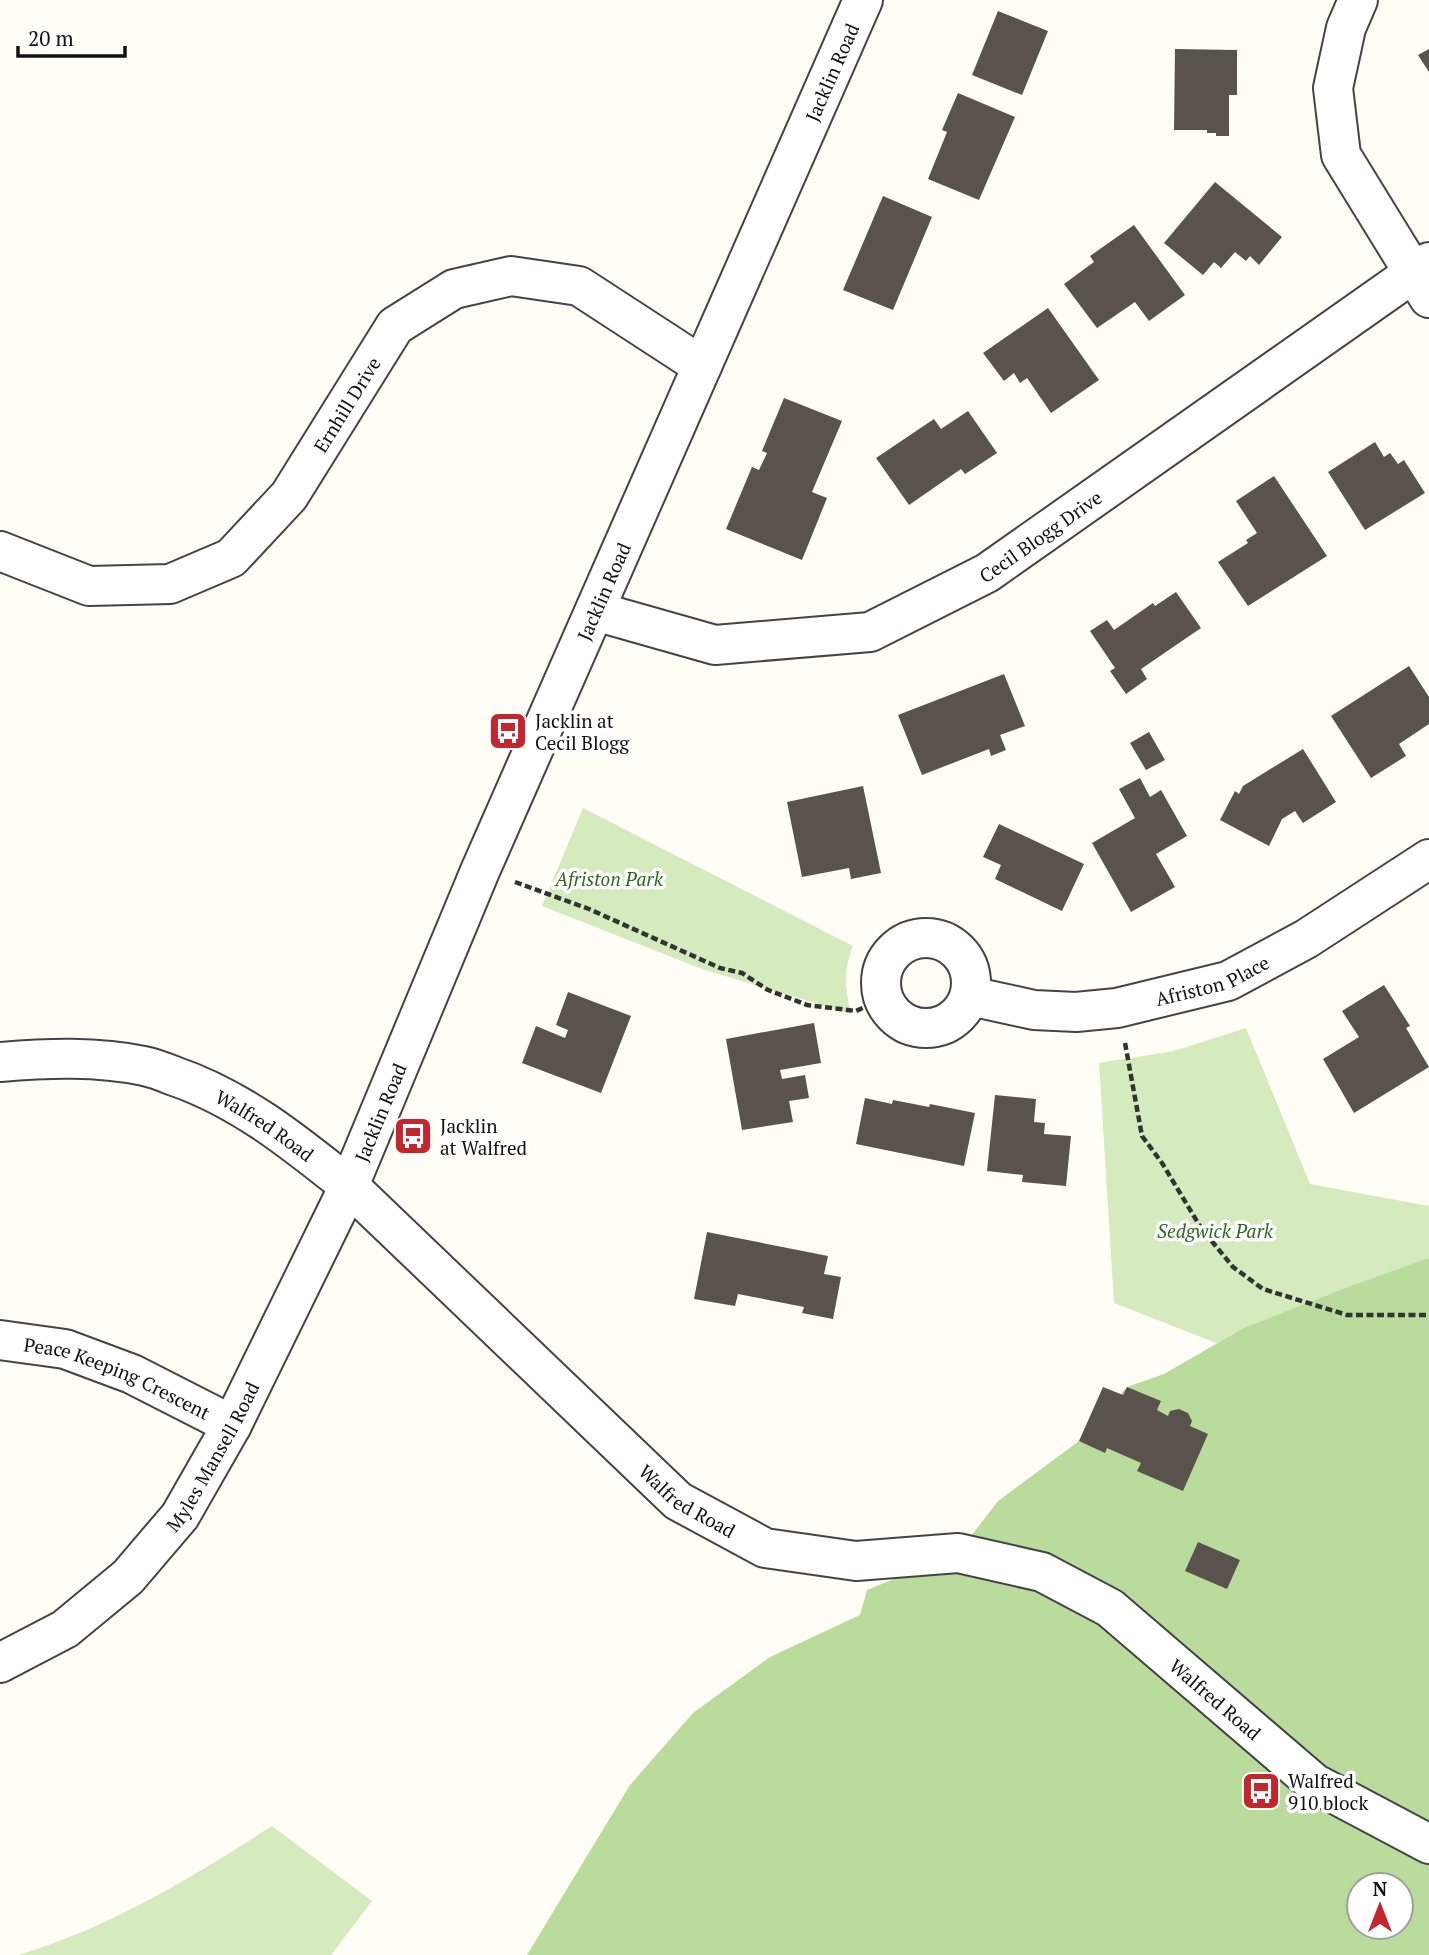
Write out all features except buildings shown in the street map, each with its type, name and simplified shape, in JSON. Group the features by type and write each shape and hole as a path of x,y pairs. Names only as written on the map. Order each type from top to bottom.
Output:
{"street":[{"name":"Jacklin Road","path":"349,1186 481,871 863,0"},
{"path":"1358,0 1346,28 1333,88 1341,155 1424,277"},
{"name":"Ernhill Drive","path":"0,551 89,586 170,584 231,558 289,496 395,326 454,289 510,276 579,286 702,366"},
{"name":"Cecil Blogg Drive","path":"595,611 715,645 870,632 987,573 1424,277"},
{"name":"Afriston Place","path":"970,996 1034,1010 1076,1012 1117,1008 1228,981 1306,939 1429,859"},
{"path":"934,938 952,945 965,959 972,976 970,996 962,1012 947,1024 928,1029 909,1025 894,1015 883,999 881,980 886,962 898,947 915,939 934,938"},
{"name":"Walfred Road","path":"0,1062 88,1059 145,1066 201,1085 247,1110 292,1139 349,1186 678,1501 765,1548 856,1561 958,1553 1042,1572 1110,1608 1314,1783 1429,1844"},
{"name":"Myles Mansell Road","path":"0,1664 65,1629 128,1577 180,1516 232,1424 349,1186"},
{"name":"Peace Keeping Crescent","path":"0,1340 65,1349 132,1374 232,1424"}],"path":[{"path":"481,871 589,909 720,968 742,973 768,990 807,1005 856,1011 883,999"},
{"path":"1117,1008 1142,1136 1162,1163 1201,1228 1233,1267 1263,1289 1347,1315 1429,1315"}],"green space":[{"name":"Afriston Park","path":"583,808 853,946 846,980 851,1014 702,969 542,906"},
{"name":"Sedgwick Park","path":"1246,1028 1310,1184 1429,1206 1429,1426 1114,1303 1099,1063 1174,1051"},
{"path":"1429,1258 1429,1955 527,1955 630,1785 693,1713 770,1657 860,1615 867,1590 958,1553 998,1501 1079,1441 1127,1387 1164,1374 1244,1328"},
{"path":"272,1826 372,1901 331,1955 18,1955 87,1930 119,1915 180,1883"}],"place":[{"name":"Jacklin at Cecil Blogg","path":"508,731"},
{"name":"Jacklin at Walfred","path":"413,1136"},
{"name":"Walfred 910 block","path":"1261,1791"}]}
